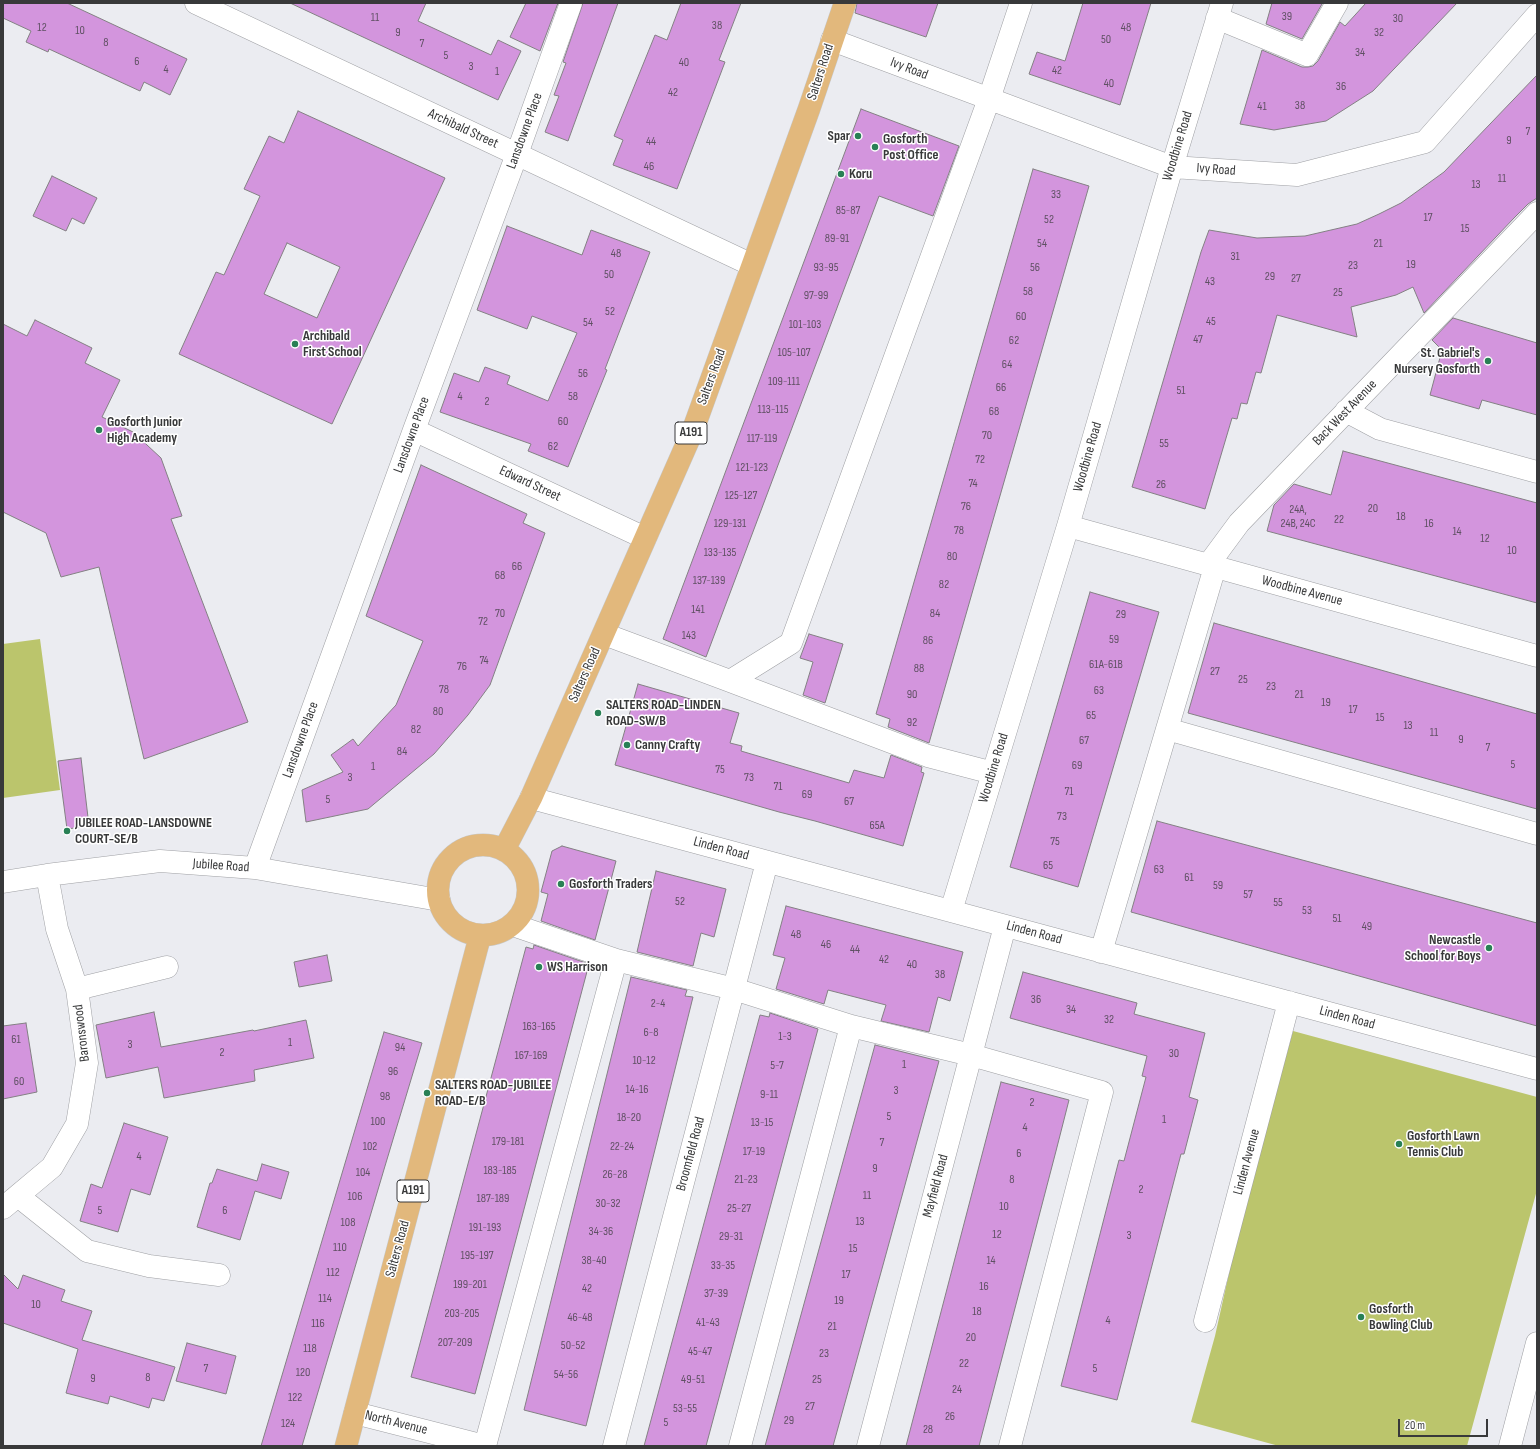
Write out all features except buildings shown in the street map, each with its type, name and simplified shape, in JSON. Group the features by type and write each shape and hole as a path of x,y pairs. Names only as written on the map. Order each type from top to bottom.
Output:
{"main road":[{"name":"Salters Road","path":"504,850 531,798 692,430 809,109 845,3"},
{"path":"480,845 495,846 504,850 517,860 526,874 529,891 526,907 513,925 499,933 480,936 464,932 450,922 442,909 439,900 438,885 443,869 453,856 464,849 480,845"},
{"name":"Salters Road","path":"346,1446 480,936"}],"street":[{"name":"Archibald Street","path":"196,3 752,265"},
{"name":"Lansdowne Place","path":"255,868 571,3"},
{"path":"730,680 791,643 989,99 1021,3"},
{"path":"1219,11 1307,55 1337,3"},
{"name":"Woodbine Road","path":"951,911 1068,526 1172,167 1219,11"},
{"name":"Ivy Road","path":"832,40 1172,167 1297,175 1425,142 1537,15"},
{"name":"Back West Avenue","path":"1101,952 1167,729 1211,566 1239,522 1537,213"},
{"path":"1346,411 1380,429 1537,472"},
{"name":"Edward Street","path":"414,430 646,538"},
{"name":"Woodbine Avenue","path":"1068,526 1537,656"},
{"path":"604,634 730,680 928,756 993,773"},
{"path":"1167,729 1537,834"},
{"name":"Linden Road","path":"531,798 1537,1069"},
{"name":"Jubilee Road","path":"3,882 46,875 160,861 255,868 439,900"},
{"name":"Broomfield Road","path":"614,1446 767,862"},
{"name":"Baronswood","path":"46,875 57,929 77,989 87,1063 77,1124 52,1167 11,1202 87,1251 149,1266 219,1275"},
{"path":"513,925 616,960 734,989 851,1026 971,1055 1102,1092 1010,1446"},
{"name":"Mayfield Road","path":"868,1446 1005,926"},
{"path":"484,1446 616,960"},
{"path":"77,989 167,967"},
{"name":"Linden Avenue","path":"1205,1321 1289,1002"},
{"path":"740,1446 851,1026"},
{"path":"1510,1446 1537,1343"},
{"name":"North Avenue","path":"355,1413 484,1446"}],"green space":[{"path":"40,639 60,790 3,798 3,644"},
{"path":"1293,1031 1537,1097 1537,1190 1467,1446 1279,1446 1191,1422 1215,1336 1240,1224"}],"place":[{"name":"Spar","path":"858,136"},
{"name":"Gosforth Post Office","path":"875,147"},
{"name":"Koru","path":"841,174"},
{"name":"Archibald First School","path":"295,344"},
{"name":"St. Gabriel's Nursery Gosforth","path":"1488,361"},
{"name":"Gosforth Junior High Academy","path":"99,430"},
{"name":"SALTERS ROAD-LINDEN ROAD-SW/B","path":"598,713"},
{"name":"Canny Crafty","path":"627,745"},
{"name":"JUBILEE ROAD-LANSDOWNE COURT-SE/B","path":"67,831"},
{"name":"Gosforth Traders","path":"561,884"},
{"name":"Newcastle School for Boys","path":"1489,948"},
{"name":"WS Harrison","path":"539,967"},
{"name":"SALTERS ROAD-JUBILEE ROAD-E/B","path":"427,1093"},
{"name":"Gosforth Lawn Tennis Club","path":"1399,1144"},
{"name":"Gosforth Bowling Club","path":"1361,1317"}]}
